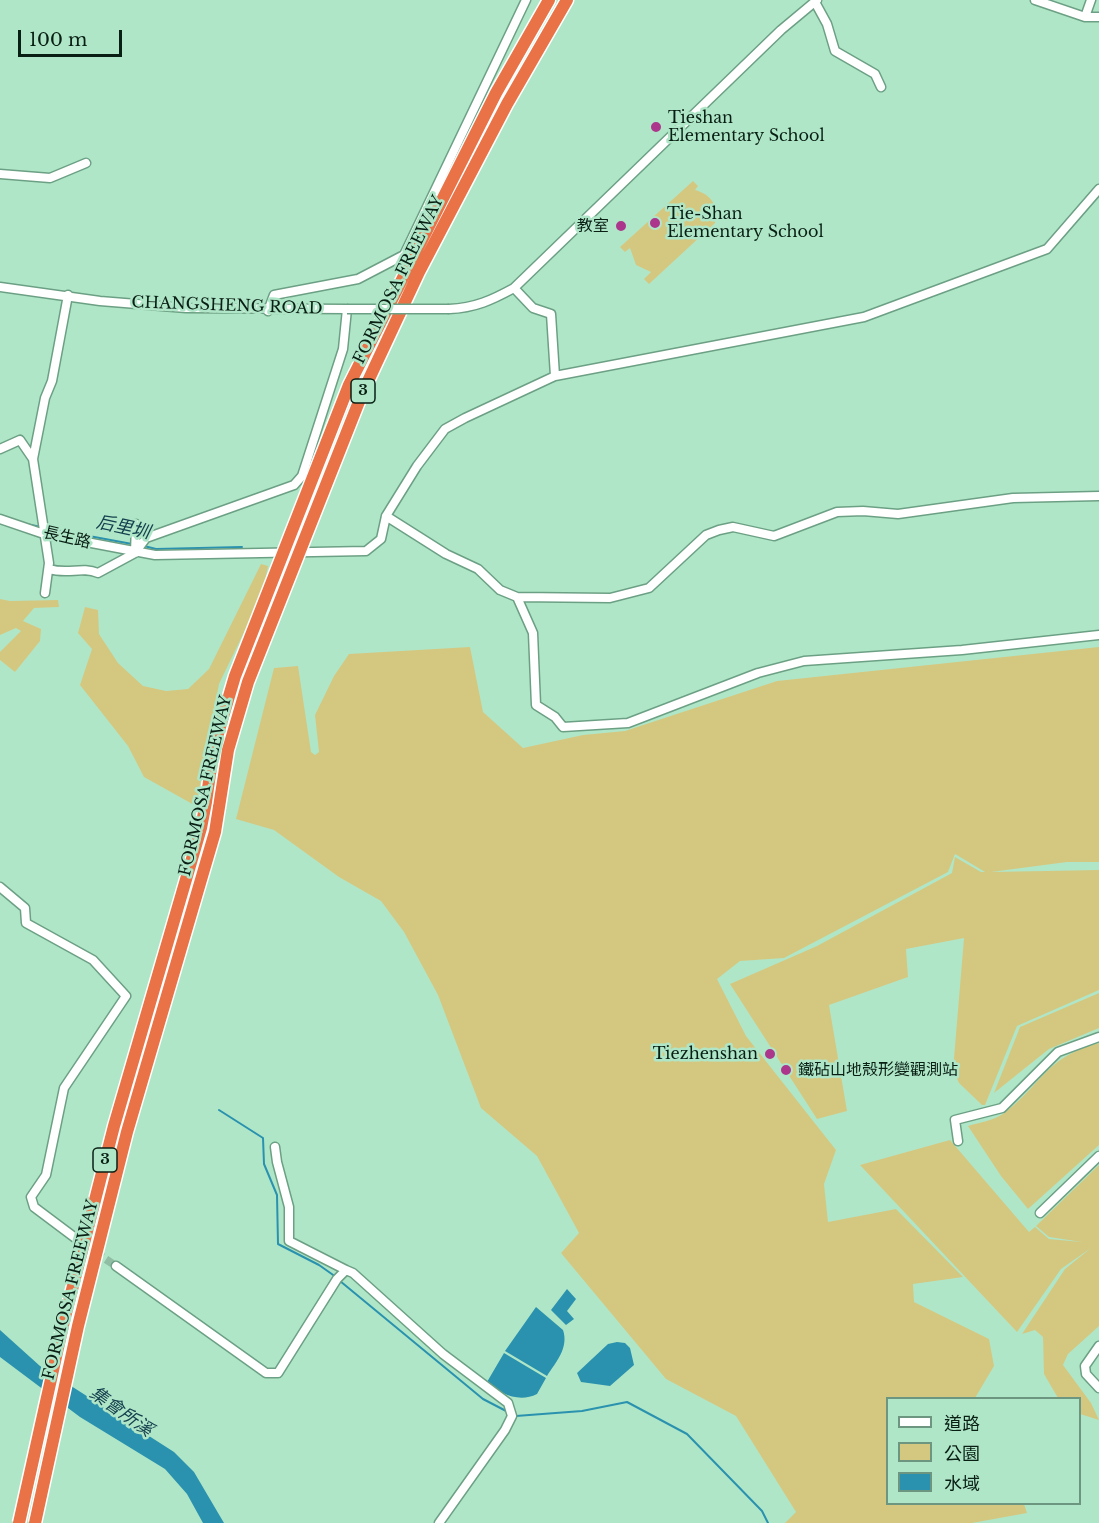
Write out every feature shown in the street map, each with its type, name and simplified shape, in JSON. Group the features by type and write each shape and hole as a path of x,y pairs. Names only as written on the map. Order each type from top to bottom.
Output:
{"highway":[{"name":"FORMOSA FREEWAY","path":"19,1523 70,1298 114,1126 201,828 214,747 236,676 349,385 491,103 549,0"},
{"name":"FORMOSA FREEWAY","path":"35,1523 78,1326 127,1132 215,832 228,750 248,682 372,373 419,272 507,104 567,0"}],"street":[{"path":"268,310 274,295 283,291 328,286 358,279 392,264 404,255 526,0"},
{"path":"1035,0 1085,17 1099,17"},
{"path":"1085,17 1091,0"},
{"path":"555,376 551,314 533,308 514,288 781,30 816,1 827,24 835,51 875,74 881,87"},
{"path":"0,174 50,178 86,163"},
{"path":"1099,189 1047,249 864,317 555,376 445,429 417,466 386,516 446,554 478,569 500,590 517,597 610,598 643,590 656,584 706,535 733,527 774,536 837,512 863,511 898,514 1013,498 1099,496"},
{"name":"CHANGSHENG ROAD","path":"0,287 100,301 186,308 268,310 469,308 487,303 514,288"},
{"path":"45,593 49,569 33,459 45,398 52,381 68,295"},
{"path":"49,569 63,573 89,570 98,573 135,553 146,538 294,485 302,476 343,349 347,309"},
{"path":"0,449 20,440 33,459"},
{"name":"長生路","path":"0,519 44,534 135,553 254,555 366,551 381,539 386,516"},
{"path":"135,553 136,524"},
{"path":"517,597 533,633 536,705 555,717 563,728 628,723 758,673 804,661 962,650 1099,635"},
{"path":"0,887 25,908 26,923 93,960 126,996 64,1088 46,1175 31,1197 34,1207 86,1245"},
{"path":"958,1141 955,1120 1002,1108 1058,1052 1099,1037"},
{"path":"275,1147 289,1206 289,1240 353,1273 443,1354 508,1403 512,1416 505,1430 439,1523"},
{"path":"1040,1213 1099,1156"},
{"path":"116,1266 266,1373 273,1374 278,1373 337,1279 346,1270"},
{"path":"1099,1346 1085,1366 1092,1383 1099,1388"}],"green space":[{"path":"693,181 698,186 695,190 706,195 713,202 716,212 715,223 649,284 644,279 651,272 636,265 630,248 625,252 620,247"},
{"path":"261,564 268,566 262,595 219,684 196,806 144,777 128,746 80,685 92,649 78,633 85,607 98,610 99,634 118,663 143,686 166,691 188,689 209,669"},
{"path":"0,599 10,601 58,600 59,607 34,608 23,621 41,629 40,641 15,672 0,660 0,652 21,631 16,628 0,635"},
{"path":"470,647 483,712 523,748 583,735 625,731 777,681 1099,647 1099,862 1067,862 991,872 1099,870 1099,990 1017,1026 985,1105 982,1105 959,1083 953,1070 964,938 906,949 908,977 829,1005 847,1111 817,1119 730,984 817,946 952,873 955,857 985,872 955,854 948,872 784,958 740,961 717,979 746,1036 836,1150 824,1184 828,1222 896,1209 963,1277 913,1284 914,1302 989,1339 994,1366 976,1397 886,1397 886,1505 1024,1505 1027,1513 972,1523 785,1523 796,1512 736,1416 666,1379 561,1253 579,1233 537,1156 481,1108 438,995 404,932 381,901 339,877 274,830 236,819 274,668 298,666 311,752 315,755 319,752 315,715 334,676 349,654"},
{"path":"1099,993 1099,1028 1049,1049 994,1093 1020,1027"},
{"path":"1099,1043 1099,1145 1028,1209 1001,1176 968,1126 1003,1114 1055,1064 1066,1056"},
{"path":"950,1140 1029,1232 1035,1227 1049,1239 1082,1242 1049,1237 1036,1226 1099,1165 1099,1326 1068,1354 1063,1365 1091,1403 1099,1420 1081,1414 1081,1397 1057,1397 1044,1374 1043,1337 1035,1330 1022,1334 1065,1269 1091,1248 1061,1269 1017,1332 860,1165"}],"water":[{"path":"567,1289 576,1299 567,1311 574,1319 566,1325 551,1310"},
{"path":"536,1307 563,1330 563,1349 547,1376 505,1351"},
{"path":"0,1330 40,1366 174,1452 194,1472 224,1523 203,1523 187,1494 165,1469 80,1417 0,1357"},
{"path":"625,1343 630,1348 634,1365 610,1386 581,1382 577,1373 608,1344"},
{"path":"504,1353 546,1378 537,1394 523,1398 510,1396 487,1382"}],"waterway":[{"name":"后里圳","path":"26,524 41,527"},
{"name":"后里圳","path":"46,528 132,544"},
{"name":"后里圳","path":"144,546 156,549 242,547"},
{"path":"219,1110 263,1138 264,1164 277,1195 278,1244 319,1265 336,1277"},
{"path":"340,1281 483,1399 508,1412"},
{"path":"516,1416 582,1411 627,1402 687,1434 762,1511 768,1523"}],"tunnel":[{"path":"86,1246 116,1266"}],"place":[{"name":"Tieshan Elementary School","path":"656,127"},
{"name":"Tie-Shan Elementary School","path":"655,223"},
{"name":"教室","path":"621,226"},
{"name":"Tiezhenshan","path":"770,1054"},
{"name":"鐵砧山地殼形變觀測站","path":"786,1070"}],"water label":[{"name":"集會所溪","path":"121,1412"}]}
